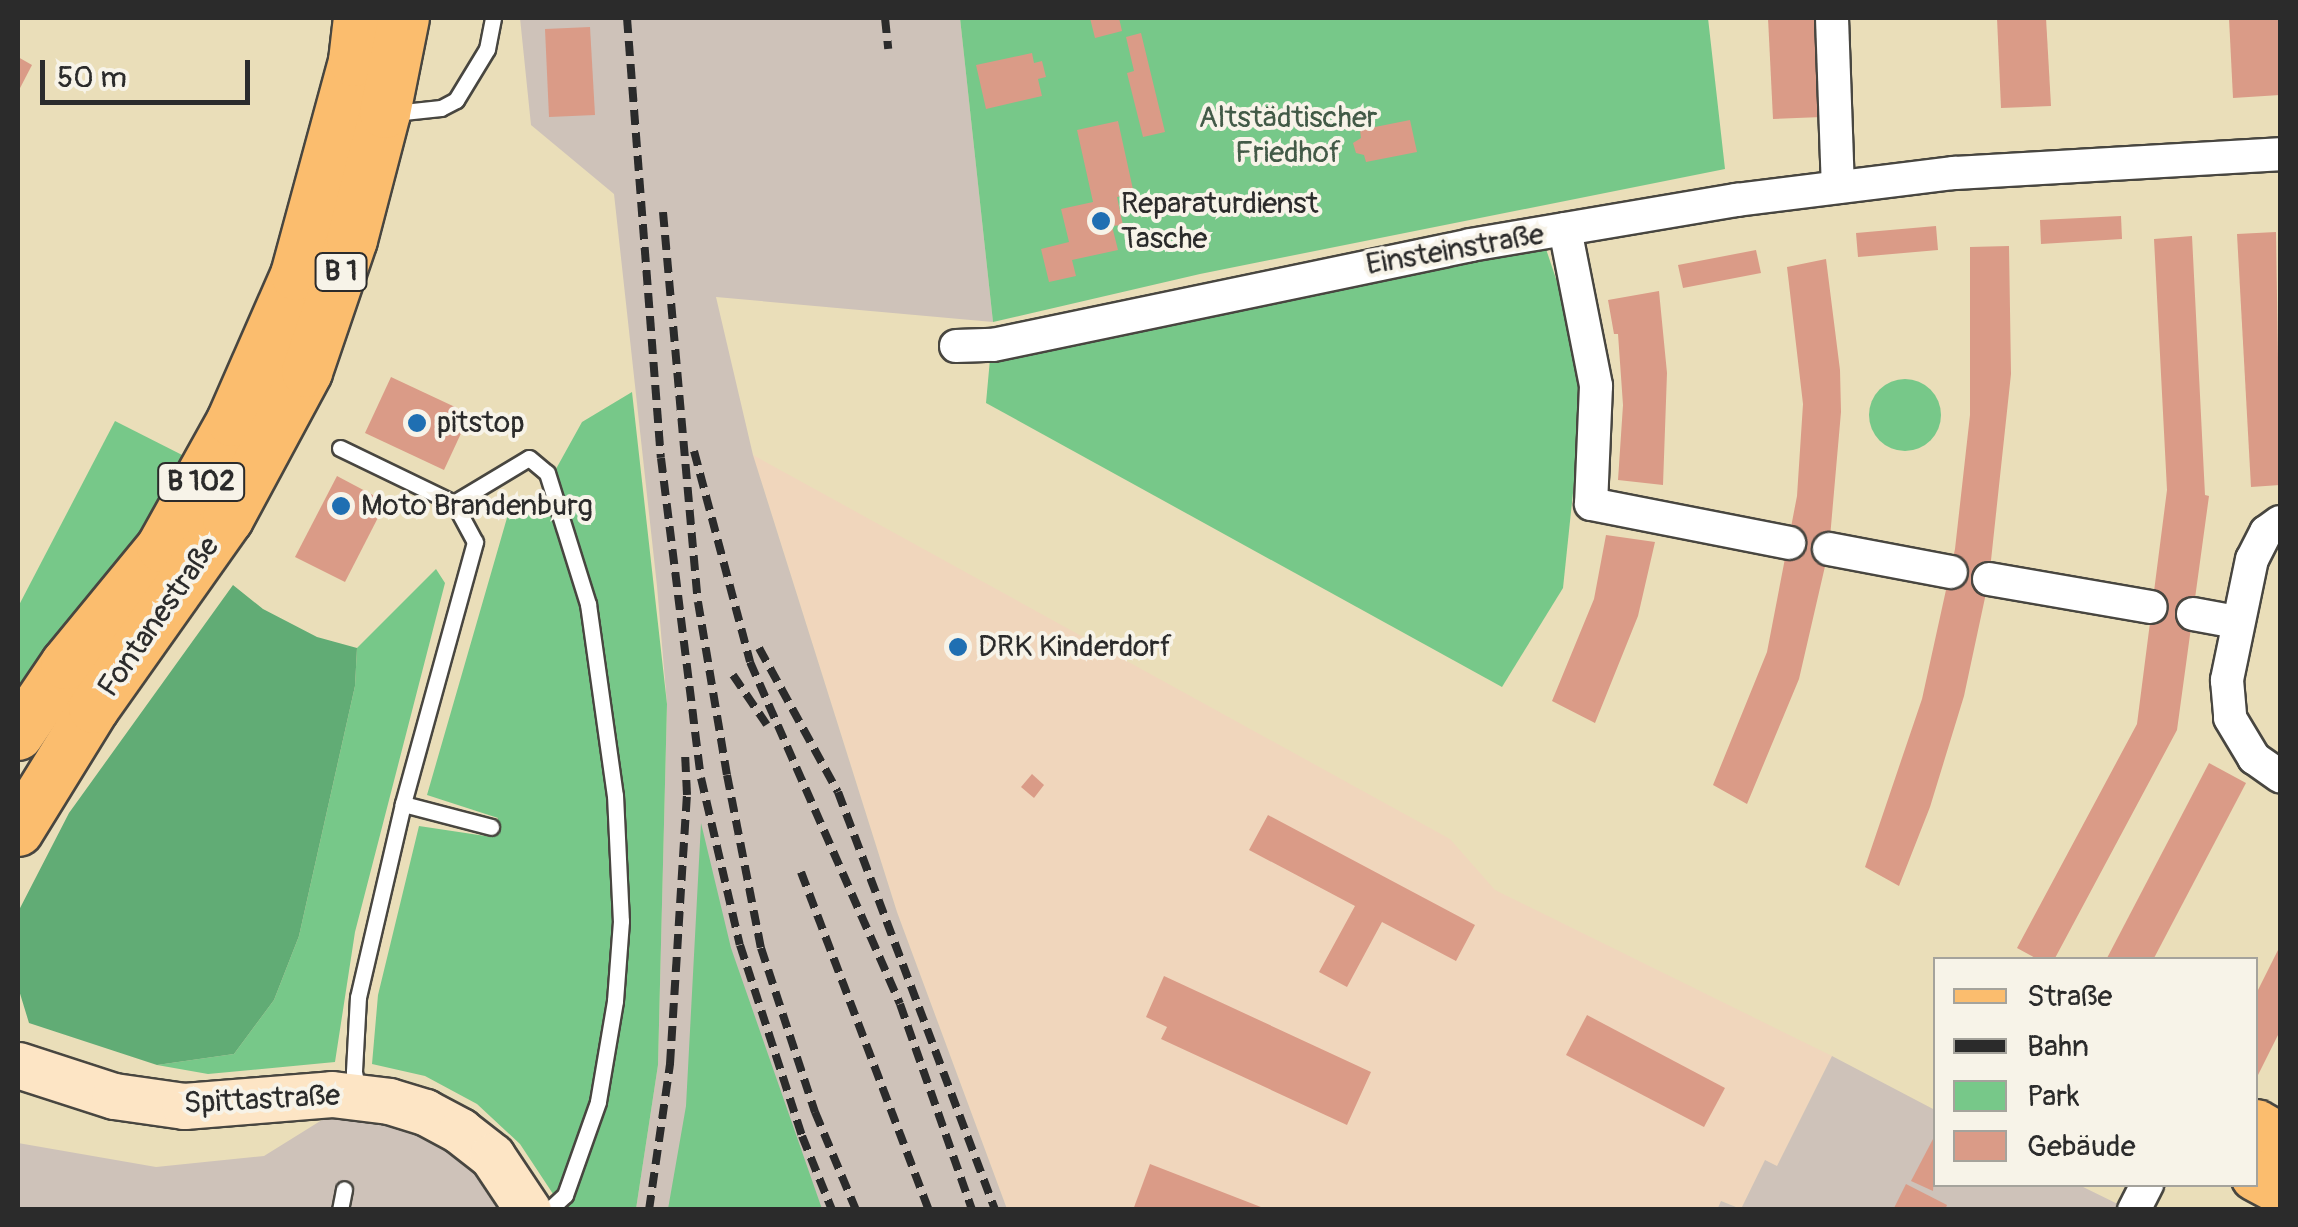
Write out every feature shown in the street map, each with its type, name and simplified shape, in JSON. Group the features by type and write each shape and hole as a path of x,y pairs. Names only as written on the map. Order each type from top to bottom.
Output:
{"main road":[{"name":"Fontanestraße","path":"18,736 66,664 162,547 232,421 296,276 354,61 359,18"},
{"name":"B 1","path":"386,114 404,18"},
{"name":"Fontanestraße","path":"18,832 94,708 228,519 307,372 352,240 386,114"},
{"path":"2258,1126 2280,1139"},
{"path":"2258,1177 2280,1190"}],"street":[{"path":"1832,18 1838,186"},
{"name":"Einsteinstraße","path":"956,346 993,345 1198,299 1566,229 1838,186 1954,172 2280,154"},
{"path":"1566,229 1596,386 1591,504 1789,542"},
{"path":"2280,522 2266,532 2252,559 2226,680 2230,718 2254,758 2280,776"},
{"path":"1829,549 1951,572"},
{"path":"1989,579 2151,607"},
{"path":"2194,614 2236,622"},
{"name":"Spittastraße","path":"18,1066 114,1096 184,1106 332,1094 360,1108 425,1112 460,1131 492,1156 528,1210"},
{"path":"2134,1210 2145,1187"}],"lane":[{"path":"386,114 441,108 456,100 488,49 493,18"},
{"path":"340,448 454,503 475,542 403,804 358,997 354,1072 360,1108"},
{"path":"454,503 529,458 547,472 588,604 615,795 620,921 615,1001 598,1102 565,1195 549,1210"},
{"path":"403,804 491,826"},
{"path":"340,1210 344,1189"}],"shaded area":[{"path":"520,18 960,18 993,322 716,297 753,455 897,912 1007,1209 636,1209 658,1065 667,704 657,586 614,194 531,125"},
{"name":"DRK Kinderdorf","path":"753,455 1450,839 1495,890 1832,1056 1777,1167 1765,1161 1741,1209 1722,1201 1717,1210 1007,1209 897,912"},
{"path":"1832,1056 1933,1109 1933,1187 2083,1187 2128,1209 1717,1210 1721,1201 1741,1209 1765,1160 1777,1166"},
{"path":"338,1110 417,1126 477,1167 508,1209 18,1209 18,1143 156,1167 264,1156"}],"green space":[{"name":"Altstädtischer Friedhof","path":"960,18 1708,18 1725,169 1200,274 993,322"},
{"path":"1529,248 1546,249 1583,359 1584,388 1563,588 1502,687 986,403 990,359"},
{"path":"1905,379 1930,390 1941,415 1930,440 1905,451 1880,440 1869,415 1880,390"},
{"path":"632,392 667,704 658,1065 636,1209 563,1209 520,1144 477,1104 425,1076 372,1064 378,995 419,826 492,837 498,818 427,795 513,497 541,496 582,422"},
{"path":"115,421 194,461 18,710 18,607"},
{"path":"436,569 445,583 355,932 335,1062 208,1074 157,1065 234,1054 274,1000 299,936 355,686 357,648"},
{"path":"233,585 263,609 317,637 357,648 355,686 299,936 274,1000 234,1054 157,1065 29,1023 18,987 18,912 69,813"},
{"path":"701,823 731,948 822,1209 668,1209 686,1106"}],"building":[{"path":"1090,18 1119,18 1122,31 1095,38"},
{"path":"1768,18 1817,18 1822,117 1773,119"},
{"path":"1997,18 2046,18 2051,106 2001,108"},
{"path":"2229,18 2278,18 2280,95 2233,98"},
{"path":"590,27 595,115 549,117 545,29"},
{"path":"1141,33 1165,132 1143,137 1127,73 1134,71 1126,37"},
{"path":"1032,53 1034,63 1042,61 1046,77 1038,79 1042,96 986,109 976,65"},
{"path":"18,57 32,65 18,92"},
{"path":"1410,120 1417,152 1366,162 1364,155 1356,153 1353,143 1361,138 1360,130"},
{"path":"1118,121 1134,194 1117,197 1123,225 1112,226 1118,250 1072,260 1076,276 1049,282 1041,249 1069,242 1061,209 1093,202 1077,130"},
{"path":"2121,216 2122,239 2041,244 2040,220"},
{"path":"1936,226 1938,250 1858,257 1856,233"},
{"path":"2276,232 2280,485 2251,487 2237,234"},
{"path":"2192,236 2205,495 2209,496 2177,730 2056,957 2034,957 2017,948 2137,724 2167,490 2154,239"},
{"path":"2009,246 2011,374 1989,579 1964,696 1930,807 1899,886 1865,867 1922,699 1955,549 1970,415 1970,247"},
{"path":"1756,250 1761,273 1683,288 1678,265"},
{"path":"1826,259 1840,370 1841,412 1829,549 1799,679 1747,804 1713,785 1767,652 1797,496 1803,404 1787,267"},
{"path":"1659,291 1667,373 1663,485 1618,480 1623,405 1618,334 1614,334 1608,300"},
{"name":"pitstop","path":"391,377 470,414 444,470 365,433"},
{"path":"337,476 386,502 345,582 295,557"},
{"path":"1606,535 1655,542 1638,616 1595,723 1552,701 1594,599"},
{"path":"2209,763 2246,783 2155,957 2108,957"},
{"path":"1032,774 1044,785 1034,798 1021,787"},
{"path":"1268,815 1475,925 1456,961 1382,922 1347,987 1319,972 1355,906 1249,850"},
{"path":"2280,946 2280,1031 2258,1075 2258,990"},
{"path":"1164,976 1371,1072 1347,1125 1161,1039 1167,1027 1146,1017"},
{"path":"1587,1015 1725,1088 1704,1127 1566,1055"},
{"path":"1933,1139 1933,1191 1911,1181"},
{"path":"1150,1164 1266,1209 1266,1210 1133,1210"},
{"path":"1906,1184 1947,1205 1945,1210 1893,1210"}],"railway":[{"path":"627,18 661,458 701,778 740,945 802,1136 832,1210"},
{"path":"885,18 888,49"},
{"path":"663,212 698,602 727,775 761,948 815,1112 856,1210"},
{"path":"694,451 750,662 900,1004 972,1210"},
{"path":"759,648 838,792 995,1210"},
{"path":"733,675 767,725"},
{"path":"649,1210 670,1064 687,795 685,752"},
{"path":"801,872 929,1210"}],"place":[{"name":"Reparaturdienst Tasche","path":"1101,221"},
{"name":"pitstop","path":"417,423"},
{"name":"Moto Brandenburg","path":"341,506"},
{"name":"DRK Kinderdorf","path":"958,647"}]}
